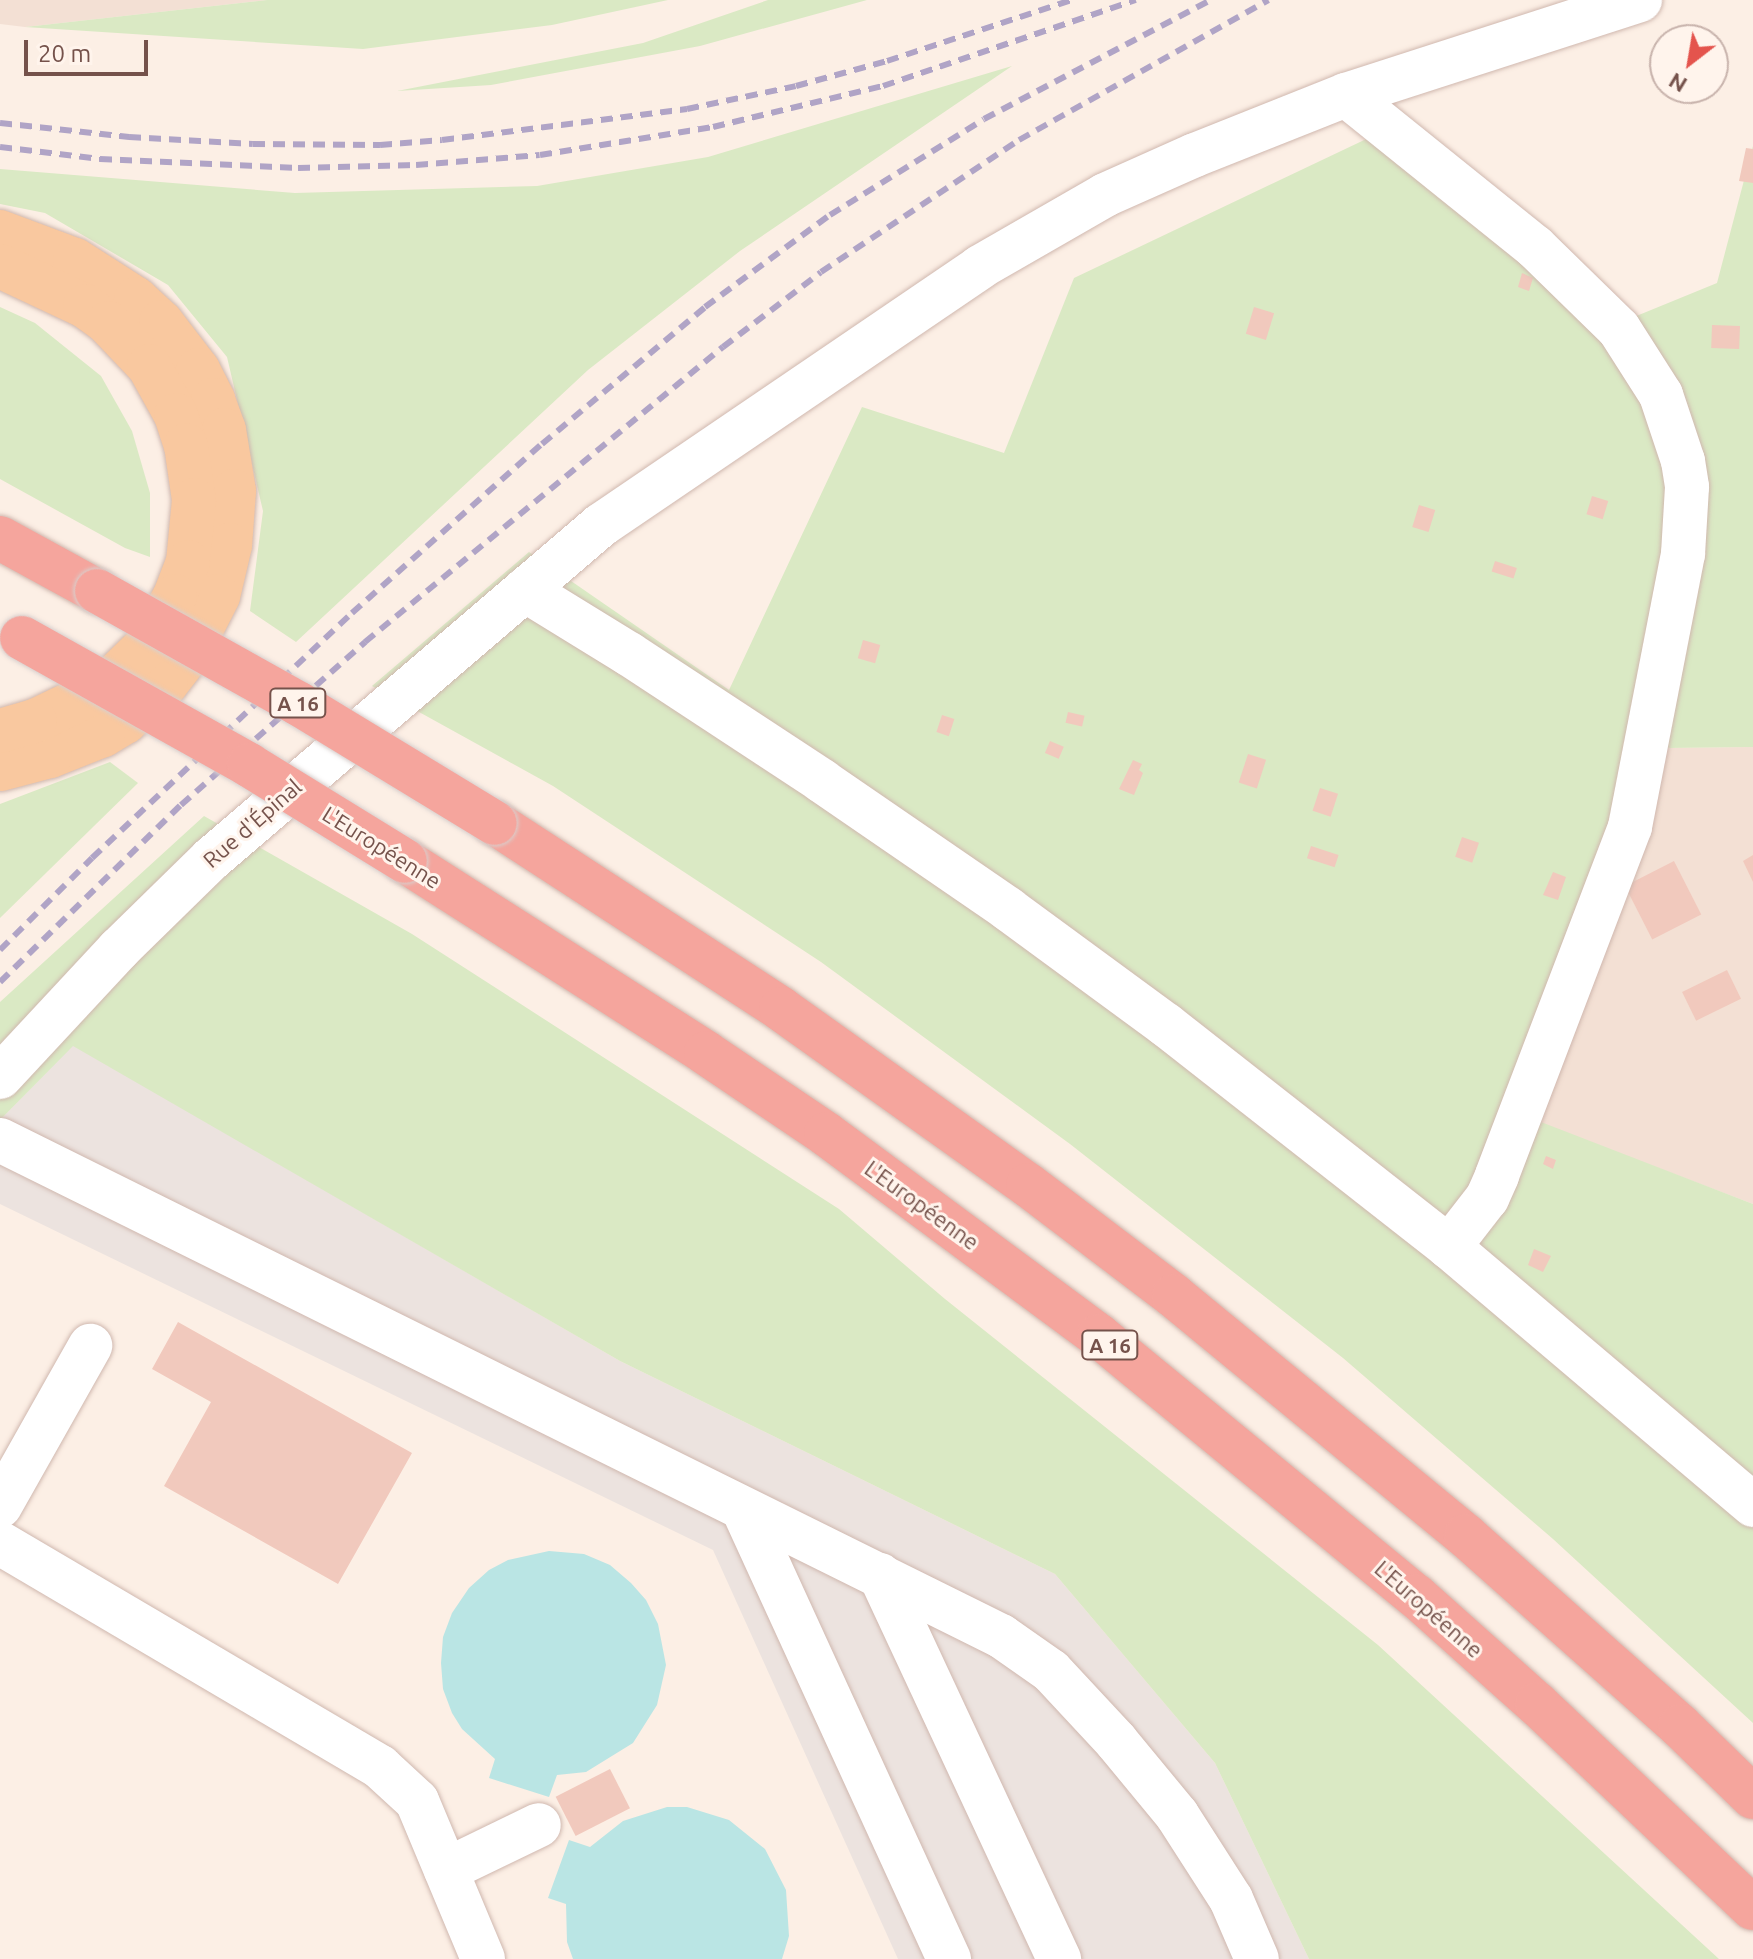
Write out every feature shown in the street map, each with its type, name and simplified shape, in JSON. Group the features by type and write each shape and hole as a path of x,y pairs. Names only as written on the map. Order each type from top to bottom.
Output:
{"highway":[{"name":"A 16","path":"0,538 299,704 495,823 806,1026 1028,1185 1174,1296 1466,1536 1680,1726 1753,1797"},
{"name":"L'Européenne","path":"11,632 249,765 405,861 706,1053 826,1134 1099,1336 1416,1596 1549,1715 1753,1908"}],"main road":[{"path":"0,232 75,260 136,299 161,322 198,370 213,400 224,430 234,491 230,545 218,596 187,657 166,684 135,713 103,735 50,756 0,769"},
{"path":"0,266 85,306 108,323 149,366 176,415 186,445 194,500 188,562 170,606 145,647 111,680 89,695 35,721 0,731"}],"street":[{"name":"Rue d'Épinal","path":"0,1077 119,949 211,859 601,525 1028,238 1149,174 1346,95 1640,0"},
{"path":"1346,95 1535,247 1619,329 1661,395 1683,461 1687,487 1683,554 1630,827 1497,1176 1487,1198 1449,1247"},
{"path":"525,590 797,764 1008,909 1166,1025 1449,1247 1753,1505"},
{"path":"0,1140 1001,1636 1051,1671 1116,1741 1177,1815 1231,1899 1257,1959"},
{"path":"0,1506 90,1346"},
{"path":"743,1509 949,1959"},
{"path":"0,1543 380,1767 417,1801 483,1959"},
{"path":"880,1575 1059,1959"},
{"path":"446,1870 539,1825"}],"shaded area":[{"path":"0,0 267,0 25,27 0,24"},
{"path":"1753,747 1753,1204 1540,1123 1667,748"},
{"path":"73,1045 620,1361 1055,1574 1215,1763 1309,1959 898,1959 713,1550 0,1204 0,1120"}],"green space":[{"path":"267,0 668,0 552,25 363,49 25,27"},
{"path":"768,0 867,0 700,46 491,85 397,91 643,43"},
{"path":"1012,66 740,251 588,370 296,642 250,611 263,511 227,357 168,285 45,213 0,204 0,169 295,193 537,186 708,157"},
{"path":"1400,123 1629,319 1717,283 1753,146 1753,747 1667,748 1541,1122 1753,1204 1753,1723 1553,1539 1343,1358 1070,1144 821,962 553,786 372,686 529,552 729,690 862,407 1004,453 1074,278"},
{"path":"0,307 35,323 101,376 132,431 150,493 150,557 125,548 0,479"},
{"path":"110,762 138,783 0,918 0,804"},
{"path":"204,816 412,934 839,1209 945,1299 1378,1645 1719,1959 1309,1959 1215,1763 1055,1574 620,1361 73,1046 0,1120 0,1002"}],"water":[{"path":"549,1551 584,1554 610,1565 631,1583 646,1600 658,1624 666,1665 657,1705 633,1743 586,1772 557,1775 549,1797 489,1778 495,1759 462,1729 452,1713 443,1689 441,1663 443,1637 452,1613 469,1588 489,1570 508,1560"},
{"path":"667,1807 687,1807 729,1820 765,1849 786,1890 789,1936 782,1959 573,1959 567,1942 566,1904 548,1898 569,1840 590,1847 623,1821"}],"building":[{"path":"1746,148 1753,149 1753,183 1739,181"},
{"path":"1522,273 1533,278 1529,291 1518,287"},
{"path":"1254,307 1274,313 1266,340 1246,334"},
{"path":"1712,325 1740,326 1739,349 1711,348"},
{"path":"1592,496 1608,501 1603,519 1586,514"},
{"path":"1419,505 1435,510 1429,532 1412,527"},
{"path":"1495,561 1517,568 1513,579 1492,571"},
{"path":"863,640 880,645 875,663 858,658"},
{"path":"1068,712 1085,716 1082,727 1066,723"},
{"path":"942,715 954,719 949,736 936,732"},
{"path":"1050,741 1064,747 1059,759 1045,753"},
{"path":"1248,754 1266,760 1257,788 1239,783"},
{"path":"1133,760 1142,764 1139,770 1143,773 1134,795 1119,789"},
{"path":"1320,788 1338,794 1331,817 1313,811"},
{"path":"1462,837 1479,843 1472,863 1455,857"},
{"path":"1311,846 1339,855 1335,867 1307,858"},
{"path":"1753,855 1753,882 1743,861"},
{"path":"1674,861 1701,914 1652,939 1625,886"},
{"path":"1553,872 1566,877 1558,900 1543,895"},
{"path":"1727,970 1741,999 1696,1021 1682,992"},
{"path":"1546,1156 1556,1160 1553,1169 1543,1164"},
{"path":"1534,1249 1551,1256 1543,1272 1528,1265"},
{"path":"178,1322 412,1453 338,1584 164,1486 211,1402 152,1369"},
{"path":"610,1769 630,1808 576,1836 556,1797"}],"railway":[{"path":"0,123 129,137 253,144 380,145 442,140 687,109 796,86 887,61 1071,0"},
{"path":"0,147 100,159 298,168 416,165 540,155 713,127 883,86 1136,0"},
{"path":"0,950 92,858 352,613 542,444 705,307 830,215 984,119 1211,0"},
{"path":"0,982 181,805 365,642 723,347 821,272 1019,140 1268,0"}]}
